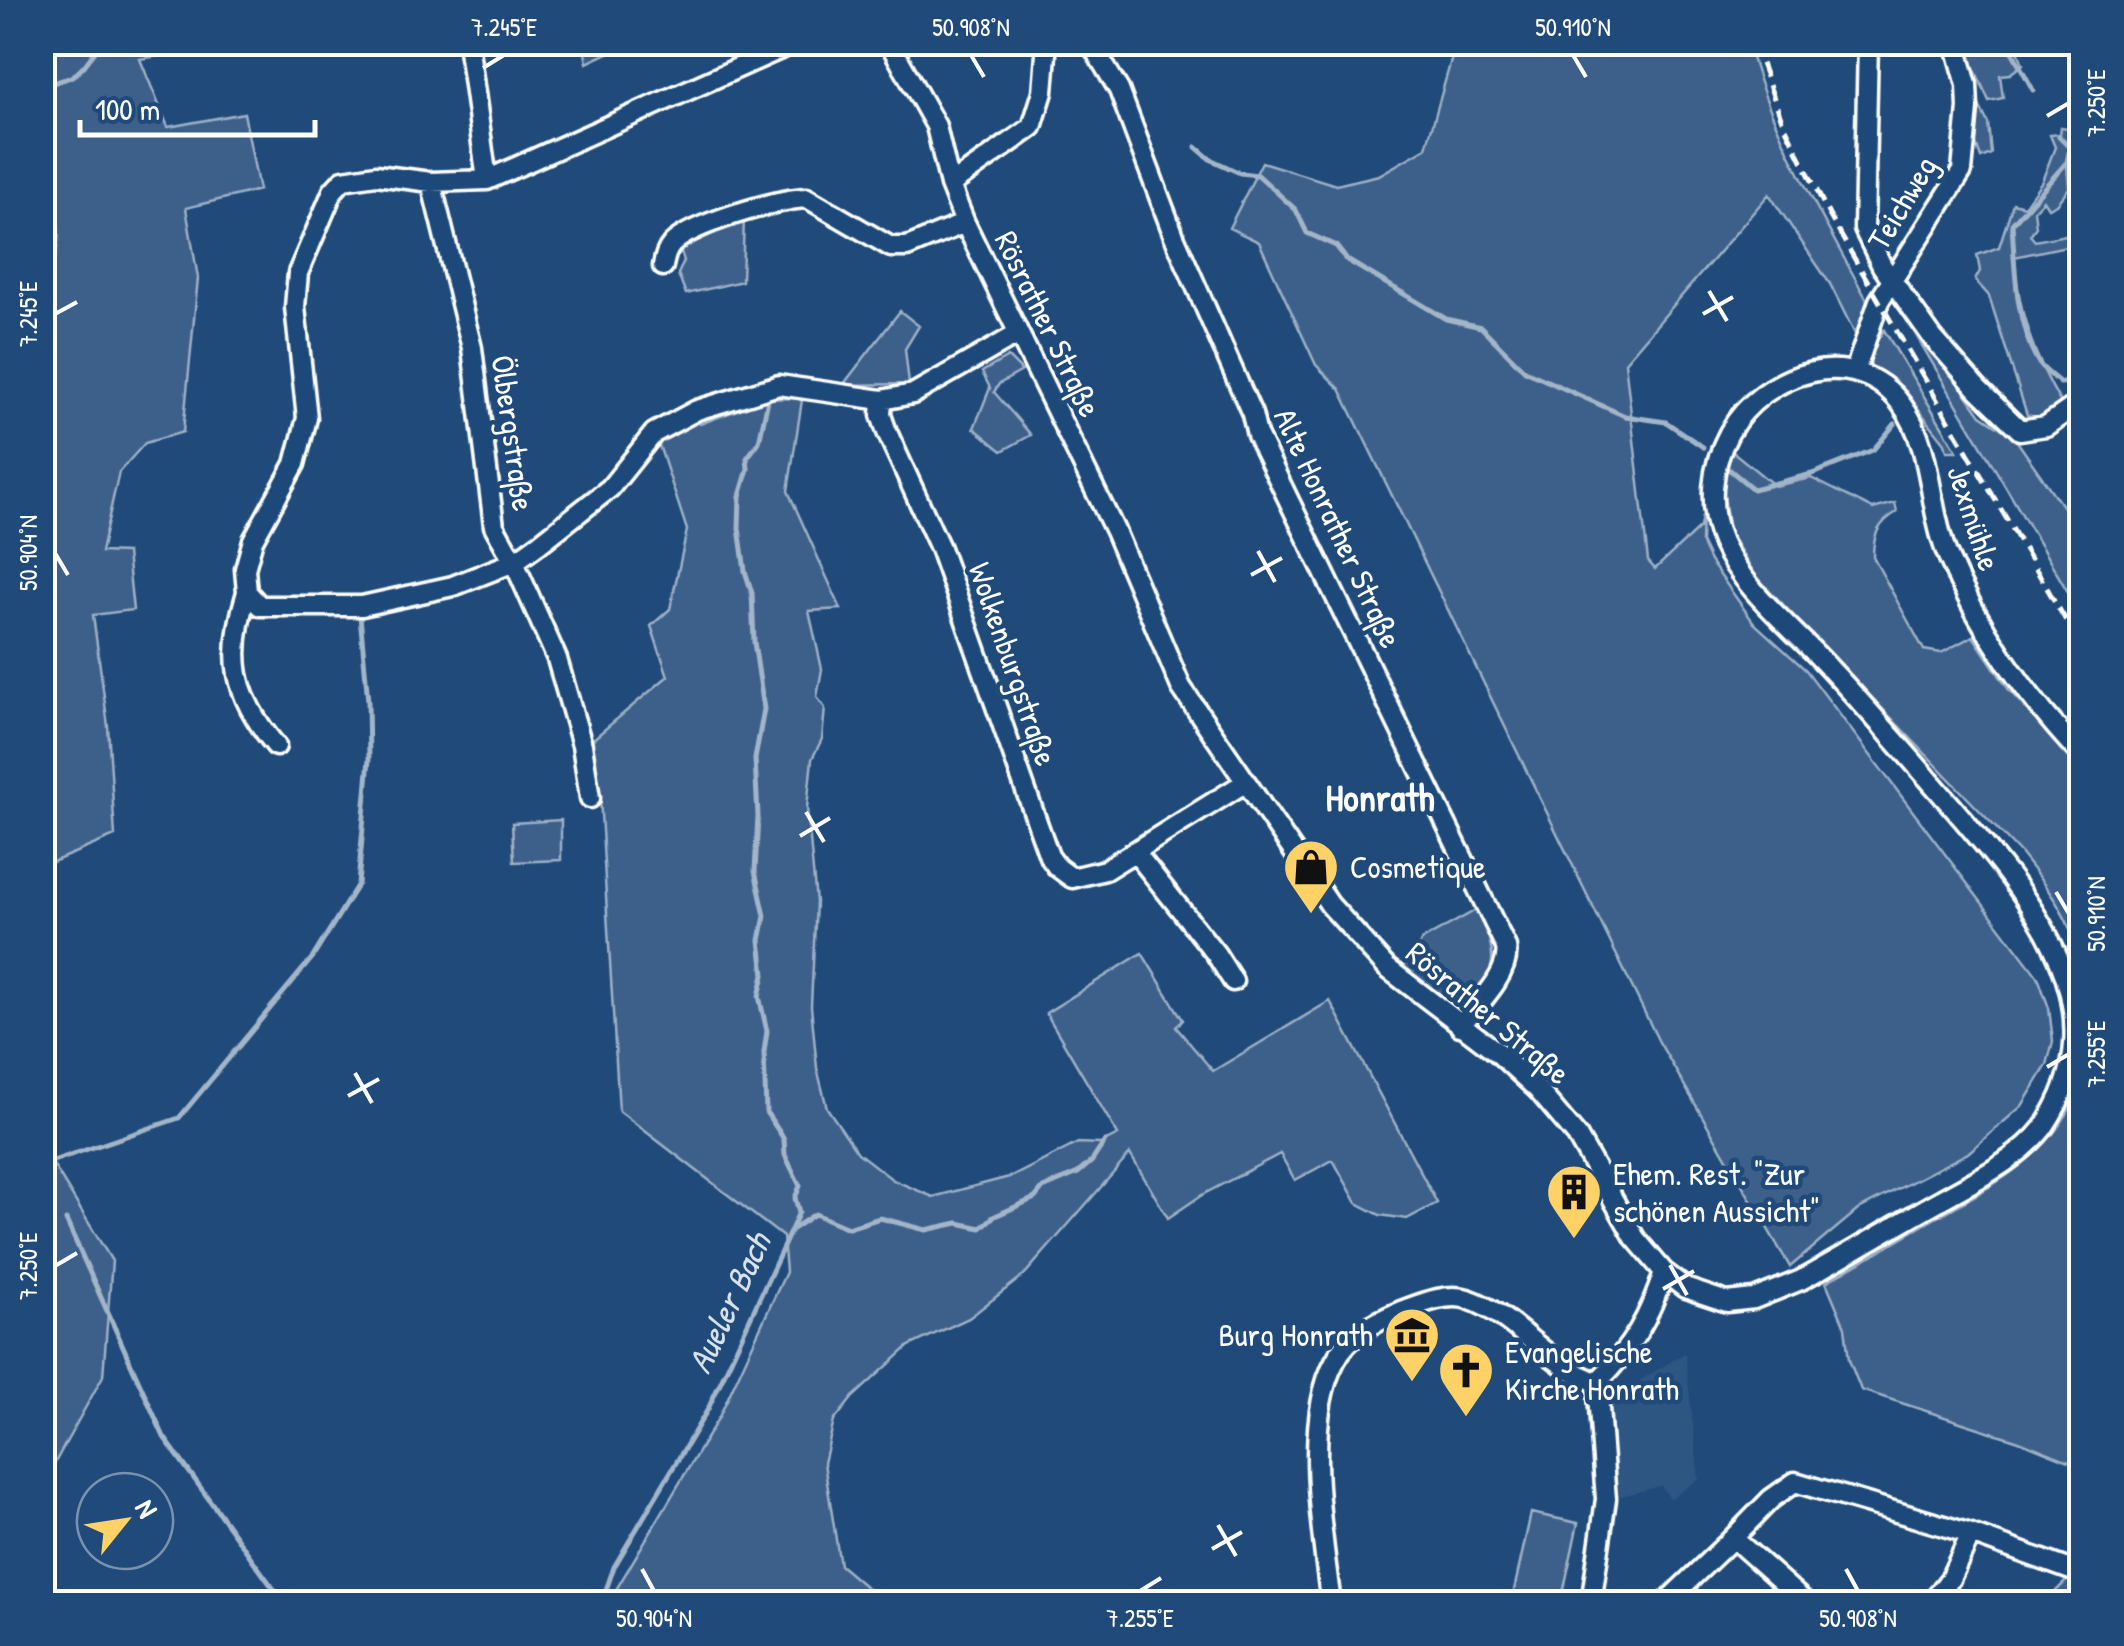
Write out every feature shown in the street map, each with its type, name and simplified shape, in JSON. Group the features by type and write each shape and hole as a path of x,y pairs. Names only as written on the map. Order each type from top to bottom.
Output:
{"street":[{"path":"468,42 488,180"},
{"path":"276,746 244,702 234,656 247,592 246,569 252,540 295,464 307,418 295,308 298,274 320,214 333,191 343,180 376,175 431,182 488,180 796,42"},
{"name":"Rösrather Straße","path":"889,42 936,126 950,184 965,224 1115,531 1181,687 1330,905 1358,938 1387,968 1524,1077 1571,1128 1634,1238 1664,1272 1685,1288 1727,1302 1754,1299 1801,1280 2000,1165 2040,1133 2054,1113 2075,1068 2080,1032 2078,998 2066,959 2033,900 1869,710 1759,595 1736,566 1719,534 1713,504 1719,453 1739,418 1767,392 1812,371 1855,371"},
{"path":"950,184 1032,127 1043,92 1047,42"},
{"name":"Alte Honrather Straße","path":"1090,42 1119,90 1174,236 1252,414 1257,435 1506,947 1508,957 1502,969 1460,1026"},
{"path":"1868,42 1864,229 1882,266 1934,338 2020,430 2046,426 2082,401"},
{"name":"Teichweg","path":"1892,277 1962,171 1967,85 1955,42"},
{"name":"Ölbergstraße","path":"431,182 472,348 494,526 557,658 582,745 590,798"},
{"path":"664,266 665,253 674,240 730,216 791,198 807,198 820,204 891,246 907,246 965,224"},
{"path":"1855,371 1878,302 1892,277"},
{"path":"247,592 260,606 362,606 434,592 514,562 610,488 654,433 698,410 780,385 882,400 913,394 1018,334"},
{"name":"Jexmühle","path":"1855,371 1890,392 1910,418 1947,553 2029,695 2082,756"},
{"name":"Wolkenburgstraße","path":"882,400 886,432 940,548 1049,856 1058,868 1072,878 1106,870 1246,782"},
{"path":"1136,852 1233,981"},
{"path":"1597,1382 1624,1357 1647,1320 1664,1272"},
{"path":"1331,1604 1317,1507 1320,1416 1334,1362 1352,1339 1398,1313 1425,1303 1460,1298 1491,1312 1574,1372 1597,1382"},
{"path":"1591,1604 1606,1499 1597,1382"},
{"path":"1664,1604 1771,1498 1795,1482 1971,1534 2082,1574"},
{"path":"1930,1604 1950,1579 1971,1534"},
{"path":"1733,1538 1807,1604"}],"shaded area":[{"path":"43,42 238,43 140,59 168,127 244,113 259,190 186,208 198,278 183,432 145,443 119,472 101,552 127,553 133,610 93,615 108,726 115,836 43,866"},
{"path":"584,42 629,43 587,63"},
{"path":"1456,43 1748,43 1784,143 1868,302 1856,336 1830,284 1769,194 1625,362 1648,561 1655,569 1700,527 1702,516 1701,542 1710,561 1754,623 1806,670 2038,977 2049,1008 2053,1041 2047,1065 2022,1106 1968,1153 1859,1209 1790,1267 1659,1042 1340,389 1316,365 1259,242 1229,228 1262,162 1336,185 1379,175 1426,148"},
{"path":"1963,43 2015,43 2023,64 2010,74 2000,75 2003,98 1989,101"},
{"path":"1973,93 1988,123 1991,154 1981,158 1970,128"},
{"path":"2061,127 2068,128 2069,142 2081,144 2081,155 2076,165 2067,165 2069,188 2056,204 2048,208 2043,200 2034,210 2036,227 2030,235 2035,241 2081,232 2081,243 2014,257 2029,334 2062,405 2046,420 2027,415 1989,296 1975,280 1980,271 1977,255 1999,247 2013,203 2024,206 2042,181 2055,147 2050,135 2060,134"},
{"path":"744,218 742,281 686,294 678,274 684,261 679,246"},
{"path":"900,311 919,326 905,349 909,384 843,385"},
{"path":"1913,319 1981,415 2014,437 2081,533 2081,614 1908,322"},
{"path":"1884,330 1957,451 1947,451 1945,443 1907,395 1872,369 1872,348"},
{"path":"1008,357 1022,371 999,384 994,392 1031,435 1002,451 974,428 990,388 982,372"},
{"path":"766,399 802,400 788,491 841,609 809,611 822,669 817,697 825,708 822,739 812,759 807,808 816,902 811,1006 817,1068 827,1108 858,1153 893,1180 933,1197 1013,1176 1078,1143 1100,1144 1118,1135 1046,1013 1142,953 1183,1020 1176,1027 1213,1071 1330,1001 1437,1203 1407,1219 1380,1215 1357,1203 1333,1160 1295,1180 1280,1154 1202,1195 1168,1218 1130,1154 1024,1275 969,1318 909,1346 853,1397 834,1421 824,1463 840,1565 885,1603 608,1603 719,1417 786,1272 783,1237 619,1111 600,797 592,740 668,676 651,626 670,609 687,530 658,442 696,420 700,424"},
{"path":"1732,451 1775,486 1811,478 1873,509 1895,503 1897,512 1881,525 1873,557 1924,650 1941,653 1973,636 2009,690 2081,771 2081,964 2065,919 2020,853 1756,576 1729,532 1722,481"},
{"path":"561,820 561,860 514,862 512,823"},
{"path":"1478,909 1492,955 1492,966 1481,985 1459,997 1447,997 1401,964 1424,939"},
{"path":"2081,1083 2081,1466 2019,1441 1861,1390 1849,1360 1845,1327 1826,1282 2024,1163 2058,1128"},
{"path":"43,1148 112,1261 103,1376 43,1484 45,1357"},
{"path":"1685,1353 1699,1479 1670,1499 1661,1486 1614,1498 1605,1413 1613,1397"},
{"path":"1531,1513 1578,1523 1561,1603 1513,1595"},
{"path":"2081,1566 2081,1603 2044,1603"}],"waterway":[{"path":"42,90 78,72 104,42"},
{"path":"2007,42 2033,90"},
{"path":"2059,137 2070,148 2067,162 2012,224 2015,276 2024,328 2039,363 2060,383 2082,381"},
{"path":"1196,147 1210,159 1240,173 1258,175 1296,210 1307,233 1336,246 1347,260 1446,319 1481,327 1525,371 1625,416 1666,422 1703,447"},
{"path":"42,184 57,228 55,252 42,297"},
{"path":"768,400 759,442 747,458 739,528 752,593 754,642 764,709 755,759 755,871 765,916 760,940 764,975 759,996 767,1031 766,1112 784,1139 785,1155 800,1186 795,1198 799,1212 791,1230"},
{"path":"1730,470 1753,489 1812,474 1873,450 1895,424"},
{"path":"53,1161 179,1118 313,957 358,884 369,759 360,616"},
{"name":"Aueler Bach","path":"601,1604 614,1567 708,1409 791,1230 815,1214 848,1228 880,1218 926,1230 958,1223 981,1228 993,1217 1035,1198 1043,1188 1078,1173 1105,1141"},
{"path":"42,1190 51,1204"},
{"name":"Aueler Bach","path":"66,1220 164,1437 273,1588 291,1604"}],"railway":[{"path":"1753,42 1782,120 1829,215 2082,648"}],"place":[{"name":"Cosmetique","path":"1311,916"},
{"name":"Ehem. Rest. \"Zur schönen Aussicht\"","path":"1574,1241"},
{"name":"Burg Honrath","path":"1412,1384"},
{"name":"Evangelische Kirche Honrath","path":"1466,1419"}],"district":[{"name":"Honrath","path":"1380,798"}]}
